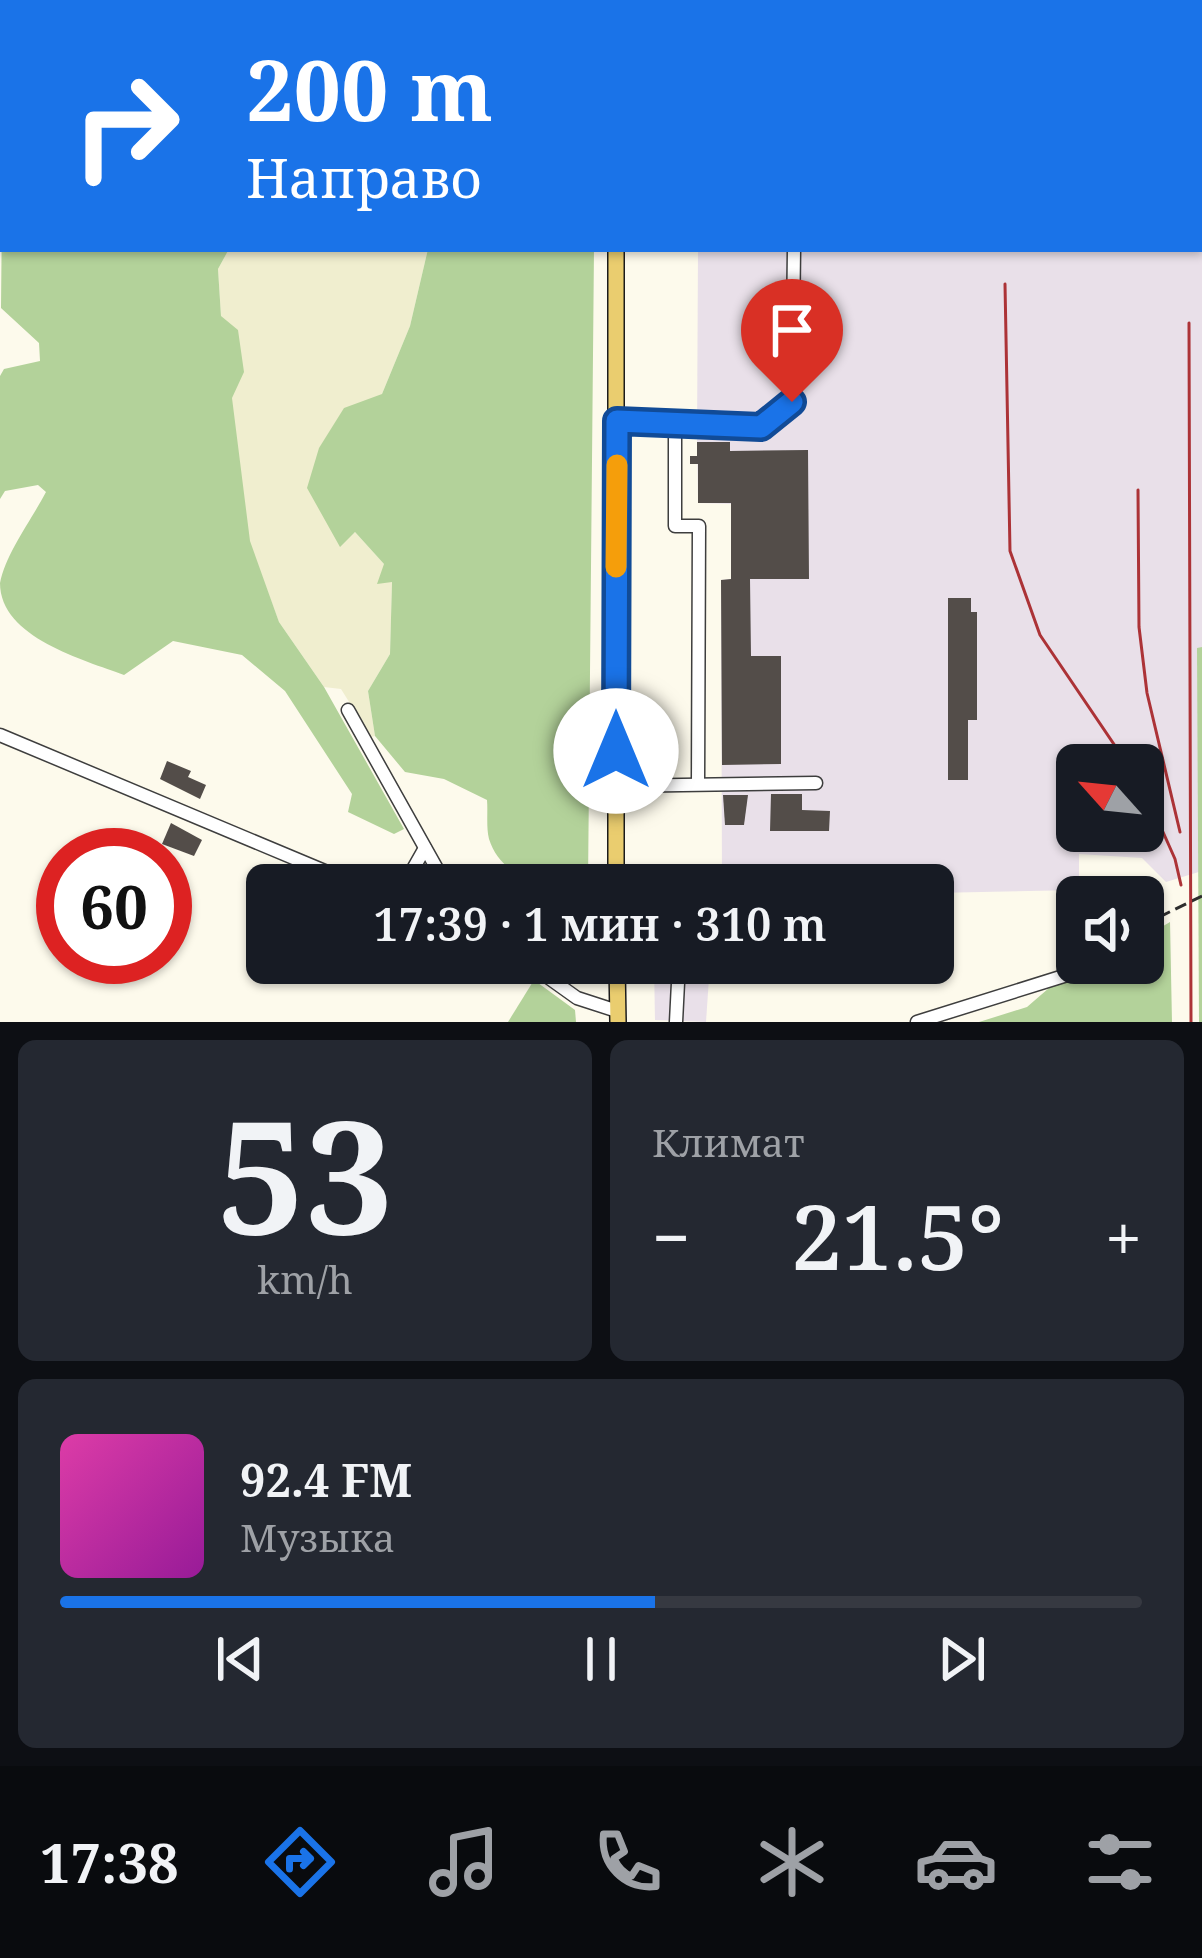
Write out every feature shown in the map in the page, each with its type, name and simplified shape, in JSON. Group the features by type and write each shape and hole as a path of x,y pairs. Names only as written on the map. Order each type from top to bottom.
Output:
{"main road":[{"path":"616,252 616,864"},
{"path":"617,984 617,1017"}],"street":[{"path":"617,421 761,427 792,402 794,252"},
{"path":"675,424 675,526 699,526 698,784"},
{"path":"348,710 434,864"},
{"path":"0,735 308,864"},
{"path":"616,787 816,783"},
{"path":"416,864 425,848"},
{"path":"917,1022 1056,978"},
{"path":"557,984 617,1017"},
{"path":"676,1022 678,984"}],"path":[{"path":"1164,915 1202,896"}],"shaded area":[{"path":"227,252 427,252 410,326 382,394 340,546 355,532 384,564 392,581 390,654 368,691 375,736 371,737 341,689 324,687 279,622 249,541 218,269"},
{"path":"698,252 1202,252 1202,871 1166,882 1142,858 1079,854 1079,876 1056,876 1056,890 954,893 954,864 722,864 721,580 731,579 731,504 698,503"},
{"path":"654,984 709,984 706,1022 655,1020"}],"green space":[{"path":"2,252 227,252 218,269 221,316 238,330 244,372 232,398 250,541 279,622 324,687 404,829 394,834 348,812 352,794 285,691 242,655 173,641 124,675 47,644 14,618 0,583 46,492 38,485 5,491 0,499 0,376 4,369 40,361 39,343 1,308"},
{"path":"427,252 594,252 588,864 504,864 489,839 487,800 444,779 405,772 375,736 368,691 390,654 392,582 377,584 384,564 355,532 340,547 307,488 319,448 344,408 382,394 410,326"},
{"path":"1202,647 1202,1022 1199,1022 1197,648"},
{"path":"1170,922 1172,1022 979,1022 1027,1007 1057,984 1164,984 1164,926"},
{"path":"532,984 539,984 575,1010 576,1022 508,1022"}],"building":[{"path":"697,442 730,442 730,451 808,450 809,579 750,579 751,656 781,656 781,764 722,765 721,580 731,579 731,503 698,503 698,464 690,464 690,456 697,456"},
{"path":"948,598 971,598 971,612 977,612 977,720 968,720 968,780 948,780"},
{"path":"167,761 191,771 188,777 206,785 200,799 160,779"},
{"path":"771,794 802,794 802,810 830,811 829,831 770,831"},
{"path":"723,795 748,795 744,825 725,825"},
{"path":"192,835 202,840 192,855"}],"railway":[{"path":"1005,284 1010,551 1040,635 1114,744"},
{"path":"1189,323 1191,1022"},
{"path":"1138,490 1139,627 1147,693 1180,832"},
{"path":"1164,834 1181,885"}],"slow traffic":[{"path":"616,567 617,465"}],"route":[{"path":"616,751 617,421 761,427 792,402"}]}
